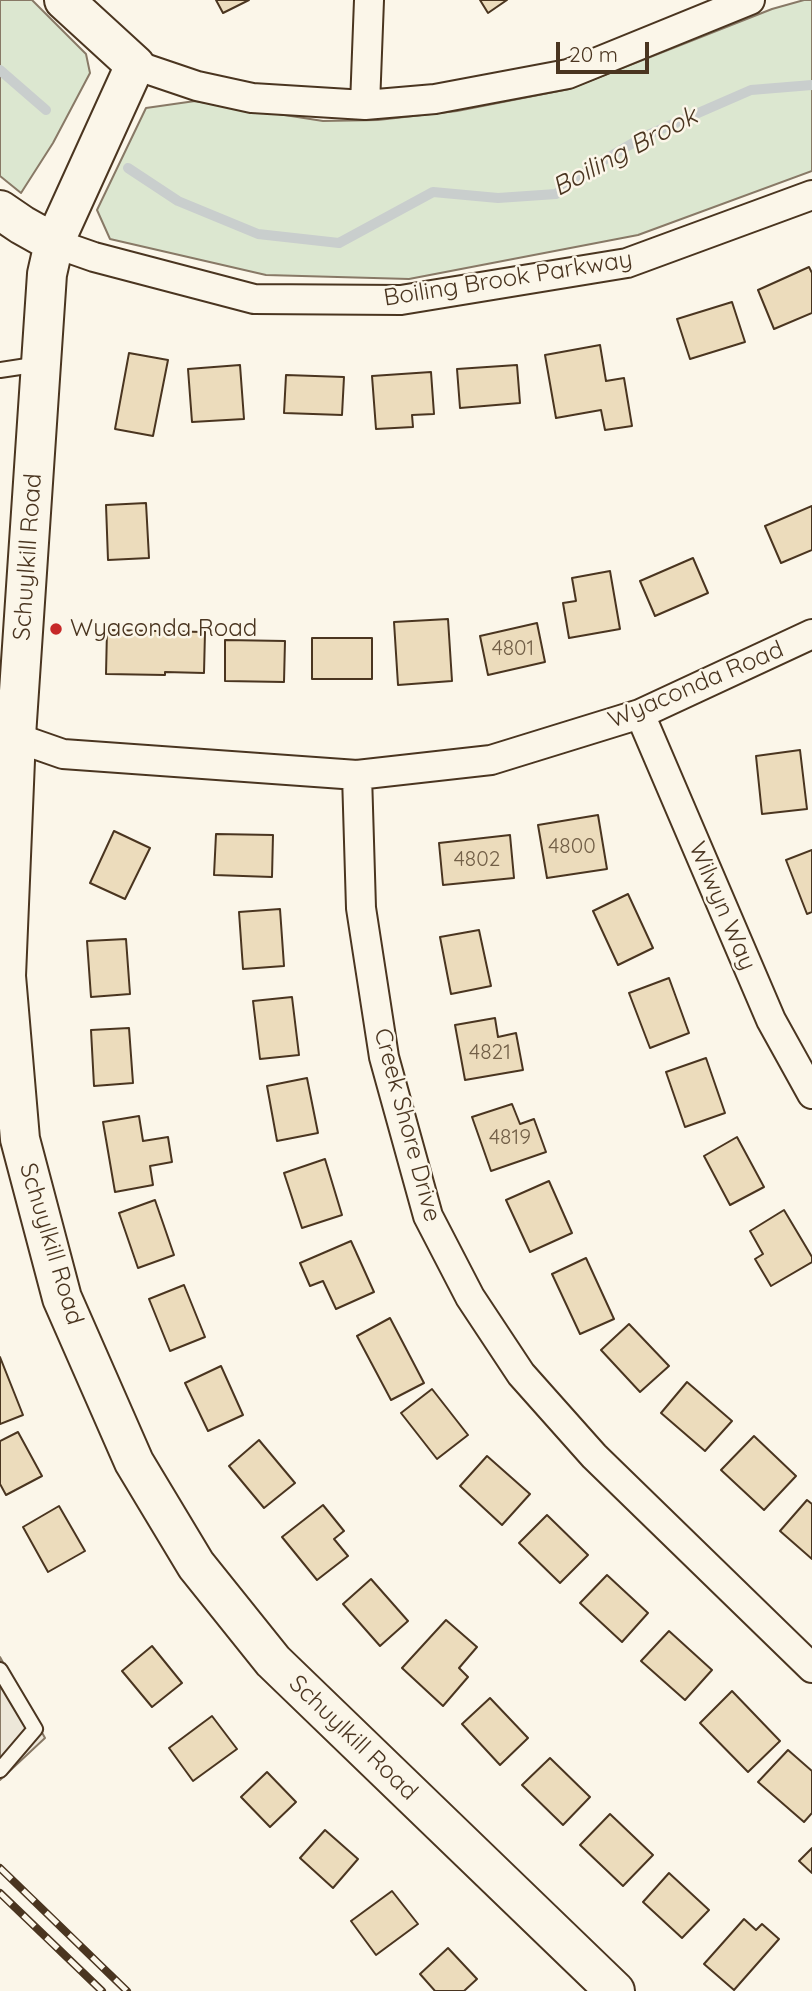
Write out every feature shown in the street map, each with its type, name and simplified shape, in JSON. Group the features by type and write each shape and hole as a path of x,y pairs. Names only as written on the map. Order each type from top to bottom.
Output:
{"street":[{"path":"64,0 135,65 197,86 252,97 365,105 435,99 568,74 750,0"},
{"path":"365,105 369,0"},
{"name":"Schuylkill Road","path":"135,65 54,243 45,288 8,734 6,976 20,1139 62,1298 134,1461 196,1565 273,1661 615,1991"},
{"name":"Boiling Brook Parkway","path":"0,210 54,243 94,257 254,299 401,300 627,263 812,195"},
{"name":"Wyaconda Road","path":"8,734 63,754 357,775 491,760 640,714 812,634"},
{"name":"Wilwyn Way","path":"640,714 771,1020 812,1094"},
{"name":"Creek Shore Drive","path":"357,775 361,908 384,1057 428,1216 470,1297 521,1374 594,1457 812,1668"}],"lane":[{"path":"0,370 40,364"},
{"path":"0,1670 36,1729 0,1770"}],"green space":[{"path":"0,0 32,0 86,54 90,73 53,143 21,193 0,176"},
{"path":"812,0 812,171 638,235 409,279 266,275 110,239 97,210 146,108 195,101 323,121 378,120 457,111 569,89 772,9"}],"shaded area":[{"path":"0,1657 45,1738 0,1780"}],"building":[{"path":"216,0 249,0 223,13"},
{"path":"480,0 507,0 488,13"},
{"path":"809,267 812,273 812,313 774,329 758,290"},
{"path":"732,302 745,342 690,359 677,319"},
{"path":"600,345 606,381 624,378 632,426 605,430 601,410 556,418 545,355"},
{"path":"129,353 168,360 153,436 115,429"},
{"path":"240,365 244,419 192,422 188,369"},
{"path":"517,365 520,403 460,408 457,369"},
{"path":"431,372 434,414 412,415 413,427 376,429 372,376"},
{"path":"286,375 344,377 342,415 284,413"},
{"path":"146,503 149,558 108,560 106,505"},
{"path":"812,506 812,550 781,563 765,526"},
{"path":"693,558 708,593 655,616 640,581"},
{"path":"610,571 620,629 569,638 563,603 576,601 572,578"},
{"path":"448,619 452,681 398,685 394,622"},
{"path":"537,623 545,662 488,675 480,636"},
{"path":"107,630 205,632 204,673 106,674"},
{"path":"312,638 372,638 372,679 312,679"},
{"path":"225,640 285,641 284,682 225,681"},
{"path":"800,750 807,809 762,814 756,756"},
{"path":"598,815 607,869 547,878 538,825"},
{"path":"114,831 150,848 125,899 90,883"},
{"path":"216,834 273,835 272,877 214,875"},
{"path":"510,835 514,878 443,885 439,843"},
{"path":"812,850 812,912 807,914 786,860"},
{"path":"628,894 653,948 618,965 593,911"},
{"path":"280,909 284,966 243,969 239,912"},
{"path":"479,930 491,986 451,994 440,937"},
{"path":"126,939 130,994 91,997 87,941"},
{"path":"669,978 689,1033 650,1048 629,993"},
{"path":"292,997 299,1055 260,1059 253,1001"},
{"path":"495,1018 498,1037 516,1033 523,1070 465,1080 455,1025"},
{"path":"129,1028 133,1083 94,1086 91,1030"},
{"path":"706,1058 725,1113 685,1127 666,1072"},
{"path":"307,1078 318,1133 277,1141 267,1086"},
{"path":"512,1104 520,1124 534,1119 546,1152 491,1171 472,1117"},
{"path":"139,1116 143,1141 168,1137 172,1162 150,1166 153,1185 115,1192 103,1122"},
{"path":"737,1137 764,1187 730,1205 704,1156"},
{"path":"325,1159 342,1215 302,1228 284,1173"},
{"path":"549,1181 572,1233 530,1252 506,1200"},
{"path":"155,1200 174,1255 138,1268 119,1213"},
{"path":"784,1210 812,1257 812,1262 771,1286 755,1259 763,1254 750,1231"},
{"path":"351,1241 374,1292 336,1309 323,1281 310,1286 300,1263"},
{"path":"586,1258 614,1319 580,1334 552,1274"},
{"path":"184,1285 205,1337 170,1351 149,1299"},
{"path":"390,1318 424,1383 391,1400 357,1336"},
{"path":"629,1324 669,1366 640,1392 601,1350"},
{"path":"0,1357 23,1415 0,1424"},
{"path":"221,1366 243,1415 208,1431 185,1383"},
{"path":"687,1382 732,1421 705,1451 661,1413"},
{"path":"432,1389 468,1435 437,1459 401,1413"},
{"path":"18,1432 42,1476 6,1495 0,1484 0,1441"},
{"path":"754,1436 796,1476 764,1510 721,1470"},
{"path":"259,1440 295,1483 264,1508 229,1466"},
{"path":"487,1456 530,1494 502,1525 460,1486"},
{"path":"807,1500 812,1504 812,1559 780,1531"},
{"path":"323,1505 344,1531 334,1539 348,1556 317,1580 282,1537"},
{"path":"59,1506 85,1551 48,1572 23,1527"},
{"path":"547,1515 588,1555 560,1583 519,1543"},
{"path":"607,1575 648,1613 622,1642 580,1603"},
{"path":"371,1579 408,1621 380,1646 343,1604"},
{"path":"446,1620 477,1647 459,1668 468,1677 443,1706 402,1668"},
{"path":"669,1631 712,1670 685,1700 641,1661"},
{"path":"152,1646 182,1683 152,1707 122,1671"},
{"path":"732,1691 780,1741 748,1772 700,1723"},
{"path":"490,1698 528,1738 500,1765 462,1724"},
{"path":"212,1716 237,1749 193,1781 169,1748"},
{"path":"788,1750 812,1771 812,1813 804,1822 758,1782"},
{"path":"550,1758 590,1797 563,1825 522,1785"},
{"path":"267,1772 296,1802 270,1827 241,1797"},
{"path":"610,1814 653,1855 623,1886 580,1845"},
{"path":"325,1830 358,1859 333,1888 300,1858"},
{"path":"812,1848 812,1873 799,1861"},
{"path":"669,1873 709,1910 682,1938 643,1902"},
{"path":"392,1891 418,1924 376,1955 351,1921"},
{"path":"744,1919 756,1930 762,1924 779,1939 734,1990 704,1964"},
{"path":"448,1948 477,1979 464,1991 435,1991 420,1974"}],"waterway":[{"name":"Boiling Brook","path":"0,70 46,110"},
{"name":"Boiling Brook","path":"128,168 178,201 258,234 339,243 433,192 498,198 556,194 594,166 643,137 751,90 812,85"}],"railway":[{"path":"0,1868 127,1991"},
{"path":"0,1893 102,1991"}],"place":[{"name":"Wyaconda Road","path":"56,629"}]}
